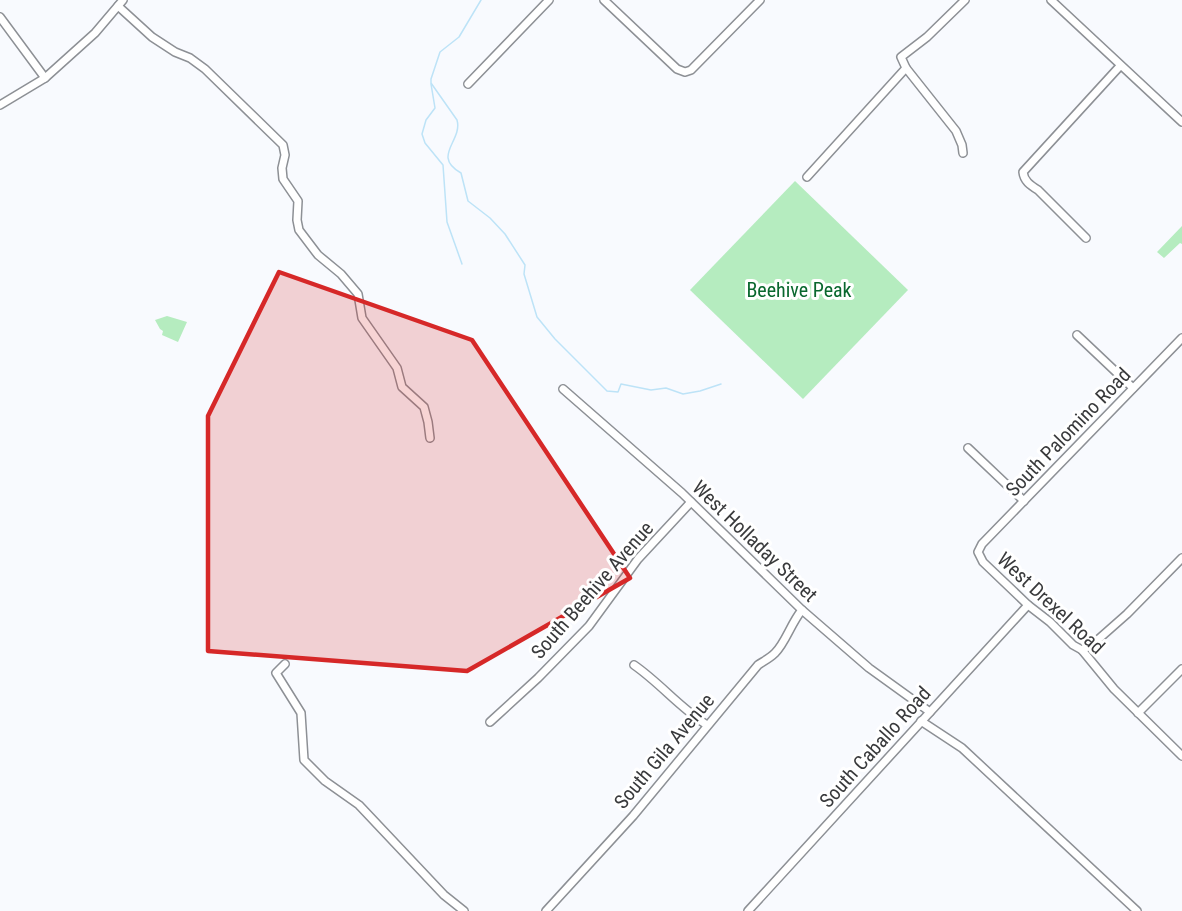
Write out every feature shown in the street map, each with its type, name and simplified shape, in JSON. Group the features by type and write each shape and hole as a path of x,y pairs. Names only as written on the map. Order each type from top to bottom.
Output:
{"street":[{"path":"468,84 549,0"},
{"path":"604,0 677,69 685,72 692,70 760,0"},
{"path":"963,153 962,145 949,121 936,108 906,68 901,57 927,37 965,0"},
{"path":"1051,0 1182,122"},
{"path":"0,105 45,78 95,33 120,3 158,42 190,58 205,69 283,145 285,155 282,168 283,178 298,201 299,230 318,255 342,274 358,294 362,318 397,368 402,387 424,407 429,422 430,438"},
{"path":"0,17 45,78"},
{"path":"1086,238 1038,190 1029,184 1023,172 1120,66"},
{"path":"807,177 906,68"},
{"path":"1077,336 1133,388"},
{"name":"South Palomino Road","path":"979,548 1182,338"},
{"name":"West Holladay Street","path":"563,389 691,502 802,610 869,668 930,711"},
{"path":"968,448 1024,501"},
{"name":"South Beehive Avenue","path":"490,722 538,678 589,626 638,559 691,502"},
{"name":"West Drexel Road","path":"979,548 979,557 983,562 1028,605 1050,622 1073,645 1082,650 1114,689 1182,756"},
{"path":"1082,650 1094,644 1127,614 1182,558"},
{"name":"South Caballo Road","path":"748,911 1028,605"},
{"name":"South Gila Avenue","path":"546,911 633,816 758,665 780,647 802,610"},
{"path":"285,664 276,673 301,712 304,760 325,781 359,805 444,895 464,911"},
{"path":"633,665 652,678 707,725"},
{"path":"1138,712 1182,669"},
{"path":"921,721 962,748 1137,911"}],"highlighted area":[{"path":"279,272 472,340 630,578 467,671 208,651 208,416"}],"green space":[{"name":"Beehive Peak","path":"795,181 908,290 803,399 690,290"},
{"path":"1182,226 1182,244 1180,243 1164,258 1157,252"},
{"path":"167,316 187,322 178,342 162,335 163,331 155,320"}],"waterway":[{"path":"481,0 459,37 440,52 431,83 457,120 458,128 448,154 452,167 461,173 468,201 490,218 505,234 525,265 524,274 537,317 555,339 607,391 618,392 621,384 651,390 666,388 683,394 721,384"},
{"path":"431,84 435,108 426,120 422,134 425,143 443,165 447,222 462,264"}]}
